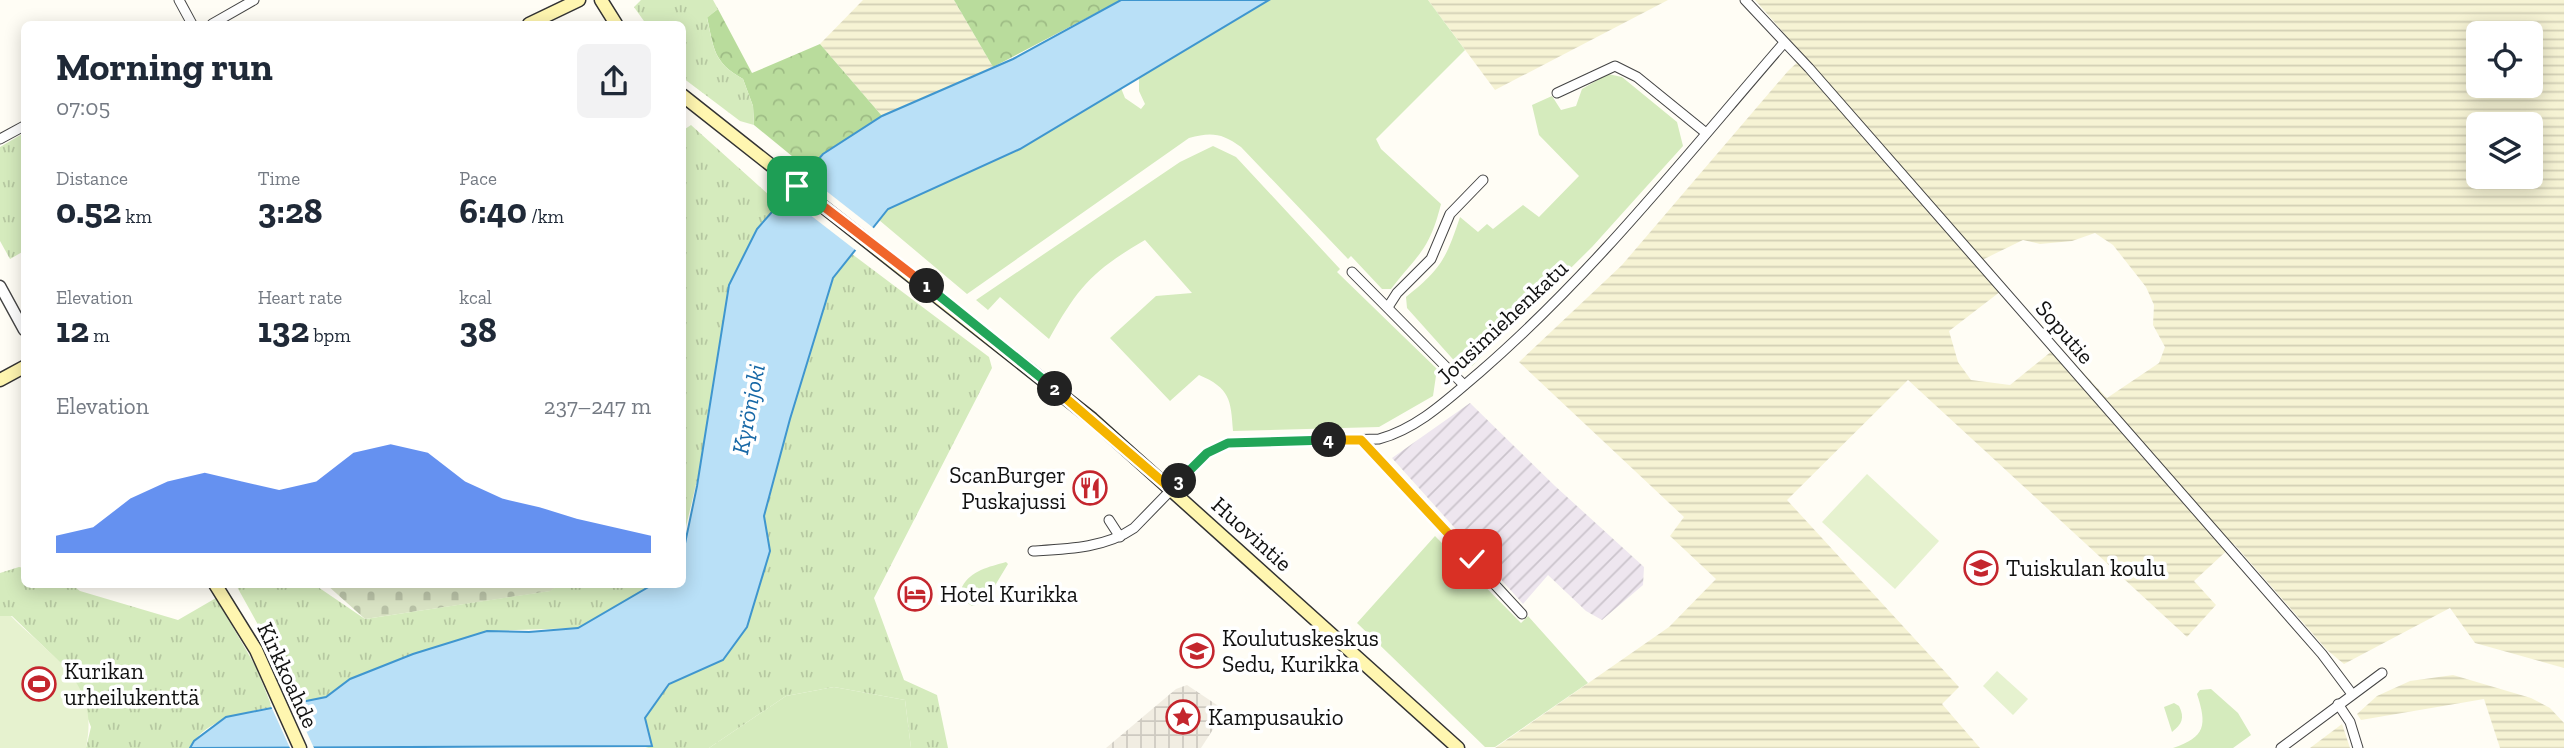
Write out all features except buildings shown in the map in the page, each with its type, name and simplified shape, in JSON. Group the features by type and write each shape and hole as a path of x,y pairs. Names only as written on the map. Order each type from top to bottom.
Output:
{"main road":[{"path":"535,21 579,0"},
{"path":"601,0 614,21"},
{"name":"Huovintie","path":"686,98 993,338 1171,489 1458,748"},
{"path":"0,380 21,369"},
{"name":"Kirkkoahde","path":"218,588 240,621 300,748"}],"street":[{"path":"179,0 190,21"},
{"path":"217,21 254,0"},
{"name":"Soputie","path":"1745,0 1808,68 2285,612 2352,694"},
{"name":"Jousimiehenkatu","path":"1120,537 1134,528 1207,453 1228,443 1379,439 1408,428 1464,385 1585,273 1783,44"},
{"path":"1557,93 1615,66 1637,77 1706,133"},
{"path":"0,139 21,128"},
{"path":"1388,307 1397,293 1431,259 1450,214 1483,180"},
{"path":"1352,272 1464,385"},
{"path":"0,286 21,324"},
{"path":"1361,440 1522,614"},
{"path":"1033,551 1096,545 1120,537 1109,520"},
{"path":"2281,748 2382,673"},
{"path":"2338,704 2350,722 2358,748"}],"shaded area":[{"path":"863,0 954,0 993,67 882,116 820,44"},
{"path":"1428,0 1668,0 1495,90"},
{"path":"1755,0 2564,0 2564,668 2475,643 2450,608 2344,664 2327,650 2234,544 2194,581 2216,605 2187,637 1908,380 1787,500 1959,687 1942,704 1980,748 1495,748 1669,627 1716,579 1670,536 1684,517 1519,362 1622,265 1788,71 1804,56","holes":["2095,233 2113,245 2146,287 2154,305 2153,325 2165,347 2159,363 2107,398 2058,346 2010,385 1971,380 1958,362 1949,331 2005,288 1982,260 2023,240 2040,244 2072,241"]},
{"path":"1470,403 1644,567 1643,585 1602,620 1586,611 1548,575 1523,604 1392,458"},
{"path":"2453,675 2531,698 2550,708 2564,723 2564,748 2500,748 2484,699 2361,720 2357,714 2377,696 2410,681"},
{"name":"Kampusaukio","path":"1187,685 1220,707 1223,714 1201,748 1106,748 1176,689"},
{"path":"2342,724 2350,748 2310,748"}],"green space":[{"path":"641,0 713,0 718,9 707,18 716,54 726,67 743,79 753,106 754,125 740,121 686,80 686,21 644,21 634,7"},
{"path":"954,0 1121,0 993,67"},
{"path":"1269,0 1428,0 1465,50 1376,139 1381,149 1441,204 1427,242 1391,289 1382,289 1351,256 1348,259 1241,147 1216,135 1189,138 967,294 879,220 888,208 1020,149 1121,88 1125,98 1141,109 1145,104 1139,91 1139,77"},
{"path":"718,9 752,73 820,44 882,116 823,154 809,170 754,125 753,106 743,79 726,67 716,54 707,17"},
{"path":"1608,74 1622,77 1677,122 1683,146 1592,247 1472,366 1459,366 1407,308 1406,297 1427,279 1441,262 1460,217 1478,232 1487,224 1493,229 1523,205 1539,217 1579,176 1539,135 1532,105 1552,96 1561,110 1576,106 1582,89"},
{"path":"691,125 779,204 757,229 686,526 686,128"},
{"path":"21,135 21,253 10,259 0,241 0,147"},
{"path":"1213,146 1236,157 1340,269 1337,272 1437,369 1433,396 1379,427 1233,431 1227,396 1217,385 1199,375 1170,401 1110,338 1156,296 1192,293 1145,240 1112,261 1088,281 1049,339 1000,297 988,310 976,300 1180,162"},
{"path":"852,254 989,357 992,368 874,598 904,680 937,695 948,748 911,748 905,700 834,687 786,696 709,748 645,748 652,746 645,718 669,684 723,660 770,551 764,516 790,419 833,278"},
{"path":"1867,474 1939,541 1895,589 1822,522"},
{"path":"1435,536 1521,623 1528,616 1588,683 1495,747 1485,747 1357,623"},
{"path":"1006,562 1008,564 985,602 972,606 966,602 962,587 970,577 981,570"},
{"path":"21,567 21,588 76,588 178,620 216,598 256,667 272,707 237,715 215,724 205,730 190,748 86,748 91,727 70,672 12,616 0,616 0,573"},
{"path":"238,588 319,588 365,619 550,591 554,588 647,588 578,628 487,631 350,679 326,697 301,702"},
{"path":"330,588 555,588 551,591 365,619"},
{"name":"Kurikan urheilukenttä","path":"0,616 11,616 57,659 80,688 89,725 86,748 0,748"},
{"path":"1997,671 2028,699 2013,715 1983,686"},
{"path":"834,687 905,700 911,748 709,748 786,696"},
{"path":"2211,689 2238,713 2251,735 2233,748 2173,748 2198,734 2203,722 2197,694 2200,690"},
{"path":"2174,703 2179,706 2182,717 2172,732 2164,707"}],"water":[{"name":"Kyrönjoki","path":"1121,0 1269,0 1020,149 888,209 833,278 764,516 770,551 747,627 723,660 669,684 645,718 652,746 190,748 194,741 226,717 326,697 350,679 413,654 487,631 529,632 578,628 647,588 686,588 686,539 729,285 757,229 823,154 882,116 1013,59"}],"pier":[{"path":"802,172 876,230 858,252 783,194"},
{"path":"292,700 314,748 290,748 270,704"}],"place":[{"name":"ScanBurger Puskajussi","path":"1090,488"},
{"name":"Tuiskulan koulu","path":"1981,568"},
{"name":"Hotel Kurikka","path":"915,594"},
{"name":"Koulutuskeskus Sedu, Kurikka","path":"1197,651"},
{"name":"Kurikan urheilukenttä","path":"39,684"},
{"name":"Kampusaukio","path":"1183,717"}],"route":[{"path":"797,186 1093,419 1171,489 1207,453 1228,443 1245,440 1361,440 1472,559"}]}
